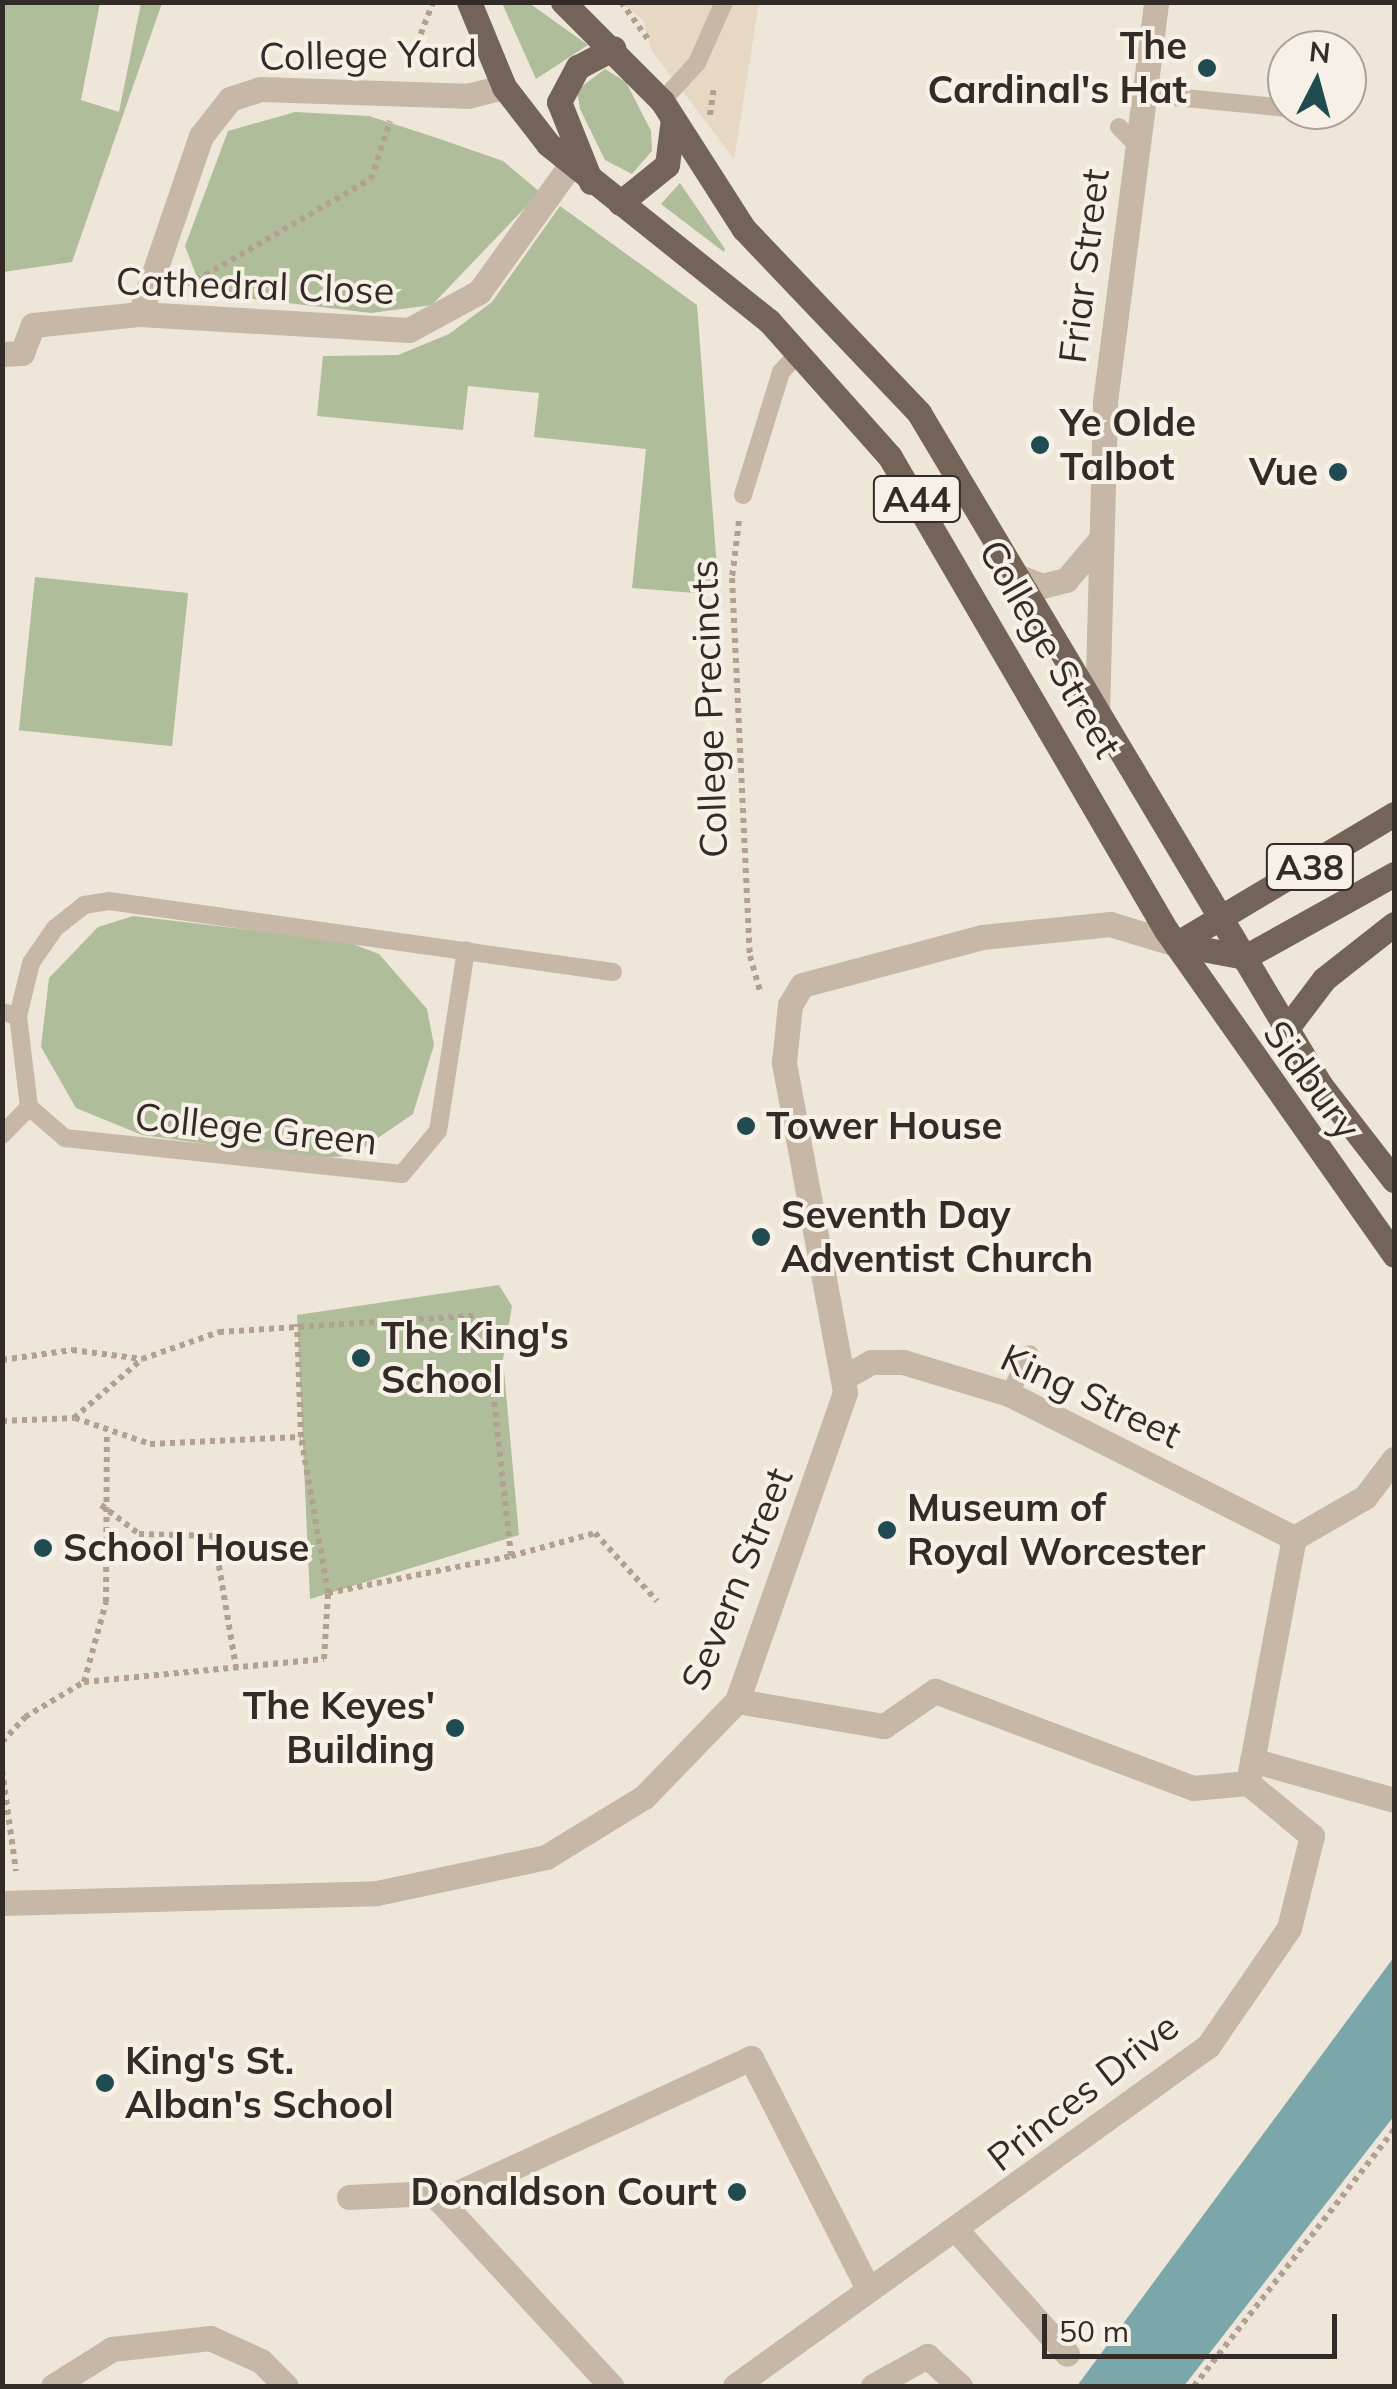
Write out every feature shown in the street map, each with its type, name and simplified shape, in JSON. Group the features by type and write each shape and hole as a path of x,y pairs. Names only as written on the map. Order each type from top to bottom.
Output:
{"main road":[{"name":"A44","path":"469,2 504,87"},
{"name":"A44","path":"563,2 613,48 667,110"},
{"path":"581,174 559,102 578,67 613,48"},
{"name":"College Street","path":"504,87 548,144 581,174 799,353 890,457 957,559 1176,944"},
{"name":"College Street","path":"667,110 744,229 918,413 1097,714 1225,917"},
{"path":"620,203 667,165 667,110"},
{"name":"A38","path":"1176,944 1394,814"},
{"name":"A38","path":"1245,956 1394,874"},
{"name":"Sidbury","path":"1225,917 1286,1028 1394,1180"},
{"name":"A38","path":"1286,1028 1324,980 1394,924"},
{"path":"1176,944 1245,956"},
{"name":"Sidbury","path":"1176,944 1394,1256"}],"street":[{"name":"Friar Street","path":"1097,714 1105,402 1156,2"},
{"name":"College Yard","path":"140,314 200,136 230,99 260,89 468,96 504,87"},
{"name":"Cathedral Close","path":"2,354 22,353 33,325 140,314 409,330 478,292 581,174"},
{"path":"1016,576 1042,586 1066,580 1100,540"},
{"path":"848,1375 784,1062 783,1031 802,986 982,937 1110,924 1176,944"},
{"name":"King Street","path":"848,1375 871,1362 904,1362 1008,1394 1294,1538"},
{"name":"Severn Street","path":"10,1902 377,1893 546,1857 644,1797 737,1701 848,1375"},
{"path":"1250,1772 1294,1538 1366,1497 1394,1459"},
{"path":"737,1701 884,1726 935,1691 1194,1788 1250,1772 1394,1800"},
{"name":"Princes Drive","path":"735,2386 867,2286 959,2234 1208,2046 1289,1928 1312,1836 1250,1772"},
{"path":"349,2197 437,2197 751,2058 867,2286"},
{"path":"437,2197 611,2386"},
{"path":"959,2234 1067,2354"},
{"path":"52,2386 112,2349 210,2338 261,2360 286,2386"},
{"path":"873,2386 927,2356 951,2384"}],"lane":[{"path":"667,110 697,63 724,2"},
{"path":"1144,94 1267,106"},
{"path":"1119,127 1138,146"},
{"path":"743,495 780,372 799,353"},
{"path":"2,1135 28,1107 10,1014 41,943 84,905 109,901 612,972"},
{"name":"College Green","path":"28,1107 79,1142 402,1174 438,1131 466,950"},
{"path":"1008,1394 1030,1354"}],"path":[{"path":"709,125 716,73"},
{"path":"196,281 371,179"},
{"name":"College Precincts","path":"743,495 732,578 750,956 760,993"},
{"path":"74,1418 142,1359 202,1336 296,1324 476,1316"},
{"path":"2,1742 25,1717 84,1682 324,1659 328,1593 300,1437 296,1324"},
{"path":"2,1360 72,1350 142,1359"},
{"path":"491,1372 511,1556"},
{"path":"2,1421 74,1418 106,1436 150,1444 300,1437"},
{"path":"84,1682 106,1602 100,1504 106,1436"},
{"path":"100,1504 139,1534 214,1536 236,1668"},
{"path":"328,1593 511,1556 595,1534 657,1602"},
{"path":"2,1770 10,1902"},
{"path":"1194,2386 1394,2130"}],"green space":[{"path":"3,2 100,3 81,100 119,112 141,3 162,3 72,262 3,272"},
{"path":"502,3 529,3 588,45 536,79"},
{"path":"605,69 626,82 651,131 652,151 632,174 605,160 580,109 577,90"},
{"path":"295,112 369,116 434,137 503,161 540,192 432,305 371,313 203,293 185,246 228,131"},
{"path":"680,183 725,249 724,252 661,204"},
{"path":"560,206 697,305 719,595 632,588 646,449 534,437 539,393 468,386 463,430 317,416 323,356 398,355 449,334 492,302"},
{"path":"35,577 188,593 172,746 19,730"},
{"path":"133,916 345,941 379,954 427,1009 434,1045 413,1114 353,1155 317,1159 142,1135 76,1108 41,1047 49,978 98,927"},
{"path":"499,1285 512,1306 503,1360 519,1535 310,1599 297,1315"}],"shaded area":[{"path":"621,3 759,3 734,159 652,51 643,20"}],"water":[{"path":"1394,1957 1394,2116 1184,2386 1077,2386"}],"place":[{"name":"The Cardinal's Hat","path":"1207,68"},
{"name":"Ye Olde Talbot","path":"1040,445"},
{"name":"Vue","path":"1338,472"},
{"name":"Tower House","path":"746,1126"},
{"name":"Seventh Day Adventist Church","path":"761,1237"},
{"name":"The King's School","path":"361,1358"},
{"name":"Museum of Royal Worcester","path":"887,1530"},
{"name":"School House","path":"43,1548"},
{"name":"The Keyes' Building","path":"455,1728"},
{"name":"King's St. Alban's School","path":"105,2083"},
{"name":"Donaldson Court","path":"737,2192"}]}
